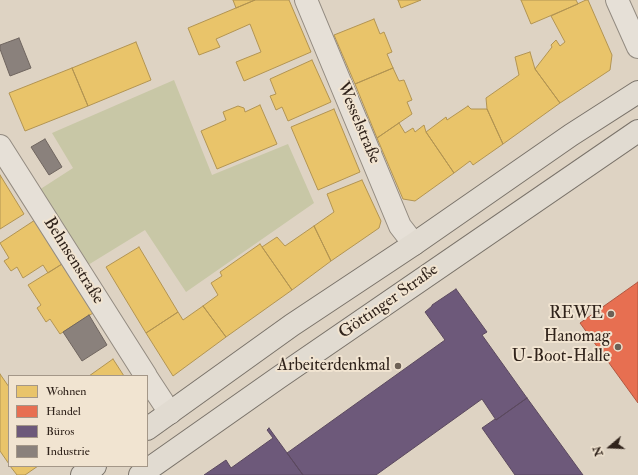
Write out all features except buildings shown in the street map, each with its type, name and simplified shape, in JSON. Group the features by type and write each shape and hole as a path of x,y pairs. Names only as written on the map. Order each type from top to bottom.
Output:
{"main road":[{"name":"Göttinger Straße","path":"148,428 292,325 414,244 571,135 638,92"},
{"name":"Göttinger Straße","path":"140,475 278,378 638,131"},
{"path":"82,475 94,467"}],"street":[{"name":"Wesselstraße","path":"306,0 400,226 414,244"},
{"path":"617,0 638,46"},
{"name":"Behnsenstraße","path":"0,146 145,375"},
{"name":"Behnsenstraße","path":"148,380 170,413"}],"green space":[{"path":"174,80 212,175 288,144 314,203 186,292 145,230 88,265 39,190 73,168 52,133"}],"place":[{"name":"REWE","path":"611,314"},
{"name":"Hanomag U-Boot-Halle","path":"618,347"},
{"name":"Arbeiterdenkmal","path":"398,366"}]}
